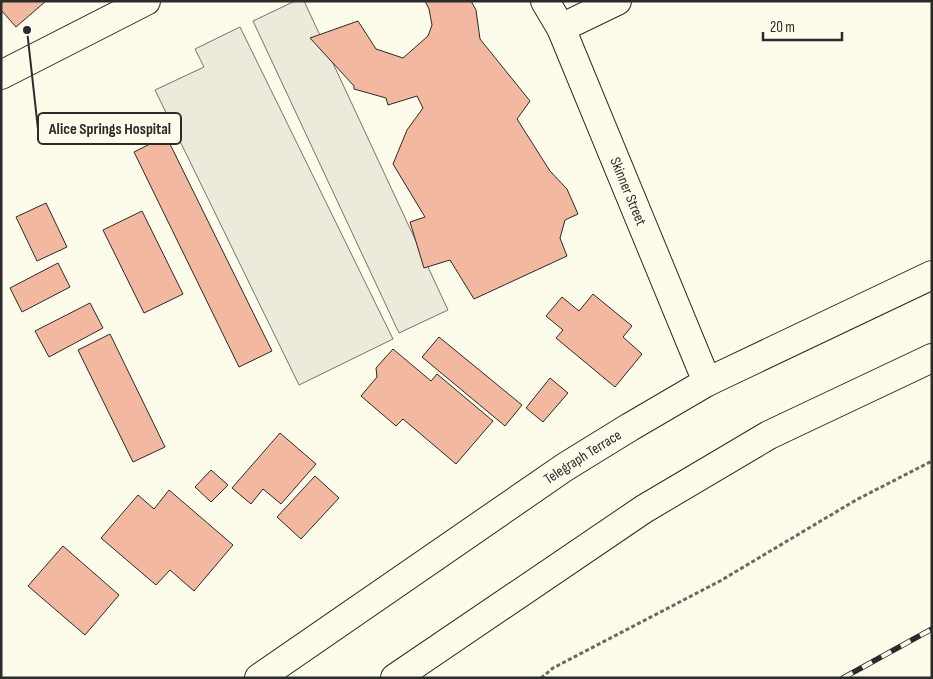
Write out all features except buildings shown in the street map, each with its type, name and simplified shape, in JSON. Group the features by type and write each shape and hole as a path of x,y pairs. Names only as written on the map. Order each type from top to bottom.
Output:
{"main road":[{"path":"1,75 146,1"},
{"name":"Skinner Street","path":"545,1 561,28 707,382"},
{"path":"561,28 617,1"},
{"name":"Telegraph Terrace","path":"259,678 565,467 707,382 932,275"},
{"path":"389,678 644,509 761,440 932,358"},
{"path":"395,678 450,639"}],"path":[{"path":"541,678 553,668 720,581 856,500 932,461"}],"shaded area":[{"path":"295,1 304,1 448,310 399,333 253,21"},
{"path":"240,27 393,339 299,385 155,90 204,67 195,49"}],"railway":[{"path":"843,678 932,629"}],"place":[{"name":"Alice Springs Hospital","path":"27,30"}]}
